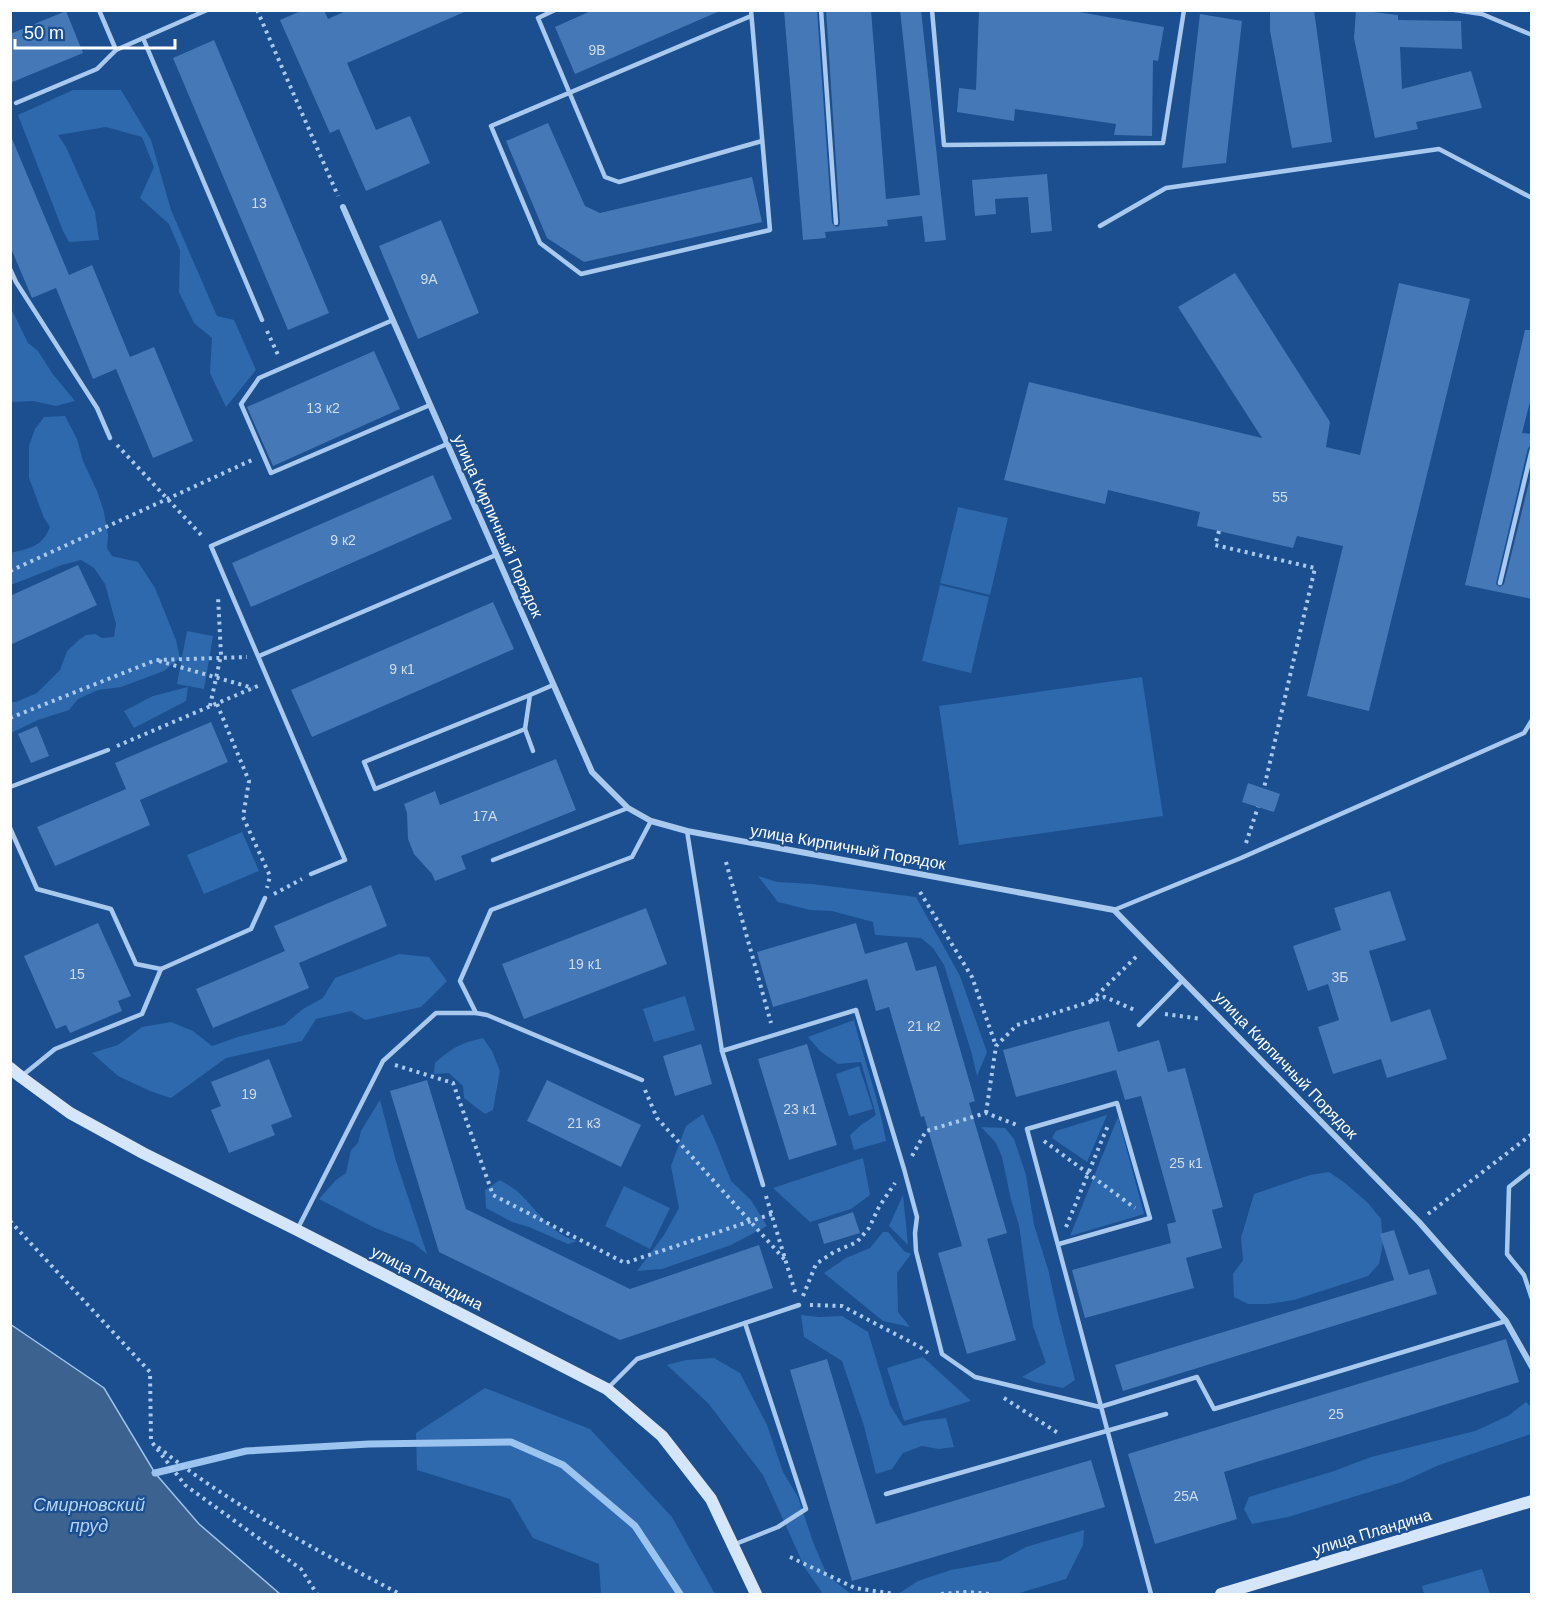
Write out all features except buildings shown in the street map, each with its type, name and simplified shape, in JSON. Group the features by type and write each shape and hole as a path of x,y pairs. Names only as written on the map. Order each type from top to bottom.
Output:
{"street":[{"name":"улица Кирпичный Порядок","path":"343,207 591,772 628,808 651,821 687,831 1114,910 1419,1222 1506,1321 1532,1367"},
{"name":"улица Пландина","path":"10,1068 70,1113 143,1153 607,1389 662,1436 711,1499 756,1594"},
{"name":"улица Пландина","path":"1221,1594 1237,1592 1532,1501"}],"lane":[{"path":"99,10 116,50"},
{"path":"16,104 97,69 116,50 207,10"},
{"path":"555,10 538,18 605,177 619,182 762,141"},
{"path":"821,10 836,223"},
{"path":"932,10 944,145 1163,143 1184,10"},
{"path":"1455,10 1482,14 1532,35"},
{"path":"751,13 770,230 581,274 540,243 490,126 751,13"},
{"path":"143,38 262,320"},
{"path":"1100,226 1166,188 1439,149 1532,198"},
{"path":"10,269 16,282 97,408 110,438"},
{"path":"393,320 259,378 241,404 263,455 271,473 430,405"},
{"path":"310,874 345,860 211,546 447,444"},
{"path":"1500,583 1532,449"},
{"path":"259,656 496,555"},
{"path":"525,729 375,789 364,762 553,685"},
{"path":"530,694 525,729 533,751"},
{"path":"1114,910 1241,858 1524,733 1532,720"},
{"path":"10,787 108,750"},
{"path":"493,860 628,808"},
{"path":"476,1013 460,981 490,910 632,857 651,821"},
{"path":"10,828 37,889 111,909 136,964 161,969 250,929 265,898"},
{"path":"687,831 722,1051 763,1185"},
{"path":"21,1077 55,1049 142,1014 161,969"},
{"path":"1139,1025 1183,980"},
{"path":"722,1051 856,1010 917,1217 916,1251 942,1354 975,1377 1100,1407 1197,1377 1214,1409 1506,1321"},
{"path":"297,1230 382,1061 436,1013 487,1015 642,1080"},
{"path":"1059,1244 1150,1218 1117,1104 1027,1129 1151,1594"},
{"path":"1532,1169 1509,1187 1507,1254 1524,1275 1532,1299"},
{"path":"607,1389 637,1359 799,1305"},
{"path":"733,1545 777,1527 806,1509 745,1323"},
{"path":"886,1494 1166,1414"}],"path":[{"path":"257,10 338,196"},
{"path":"262,320 284,366"},
{"path":"110,438 211,546"},
{"path":"10,571 263,455"},
{"path":"1219,531 1215,545 1315,568 1264,788"},
{"path":"210,706 220,658 218,589"},
{"path":"10,718 156,660 259,656"},
{"path":"156,660 254,688"},
{"path":"108,750 269,681"},
{"path":"217,704 249,781 243,817 270,876 265,898"},
{"path":"1241,858 1258,807"},
{"path":"726,862 775,1035"},
{"path":"265,898 310,874"},
{"path":"920,892 972,977 996,1046 986,1113"},
{"path":"1091,1002 1149,945"},
{"path":"996,1046 1017,1024 1105,997 1133,1011 1204,1019"},
{"path":"382,1061 453,1083 493,1195 625,1263 772,1214"},
{"path":"642,1080 657,1118 786,1261"},
{"path":"1059,1244 1117,1104"},
{"path":"799,1305 816,1264 834,1252 857,1242 869,1228 879,1207 926,1131 986,1113 1027,1129 1150,1218"},
{"path":"1419,1222 1532,1134"},
{"path":"763,1185 799,1305"},
{"path":"10,1221 150,1372 151,1441 185,1485 301,1569 317,1594"},
{"path":"151,1441 187,1470 285,1533 400,1594"},
{"path":"790,1557 855,1588 895,1594"},
{"path":"941,1594 967,1592 989,1594"}],"shaded area":[{"path":"73,90 121,90 151,140 171,210 217,316 234,320 256,370 226,407 210,373 212,338 194,323 179,292 180,250 169,224 140,198 154,167 142,137 106,127 58,135 66,147 95,212 99,240 69,242 63,231 18,115"},
{"path":"11,308 28,343 38,351 52,373 75,401 56,406 33,401 13,402 11,400"},
{"path":"65,416 77,439 83,461 104,512 108,535 107,548 112,556 138,562 155,588 176,640 180,658 164,671 121,687 98,690 78,699 69,710 38,720 11,733 11,702 37,693 60,670 67,651 86,635 95,634 102,638 114,637 116,624 105,584 94,568 81,560 11,585 11,553 39,543 50,527 44,518 29,478 29,446 35,429 44,417"},
{"path":"958,507 1008,518 990,595 940,583"},
{"path":"940,585 989,597 971,673 922,661"},
{"path":"187,631 213,636 204,689 177,684"},
{"path":"1142,677 1163,816 959,845 939,706"},
{"path":"188,687 186,701 134,728 124,711 153,696"},
{"path":"242,832 259,871 204,894 187,855"},
{"path":"758,876 777,882 916,897 960,976 987,1052 977,1076 944,965 933,948 921,938 875,935 873,922 832,911 810,910 778,902"},
{"path":"399,954 429,957 447,981 421,1007 365,1020 351,1011 316,1019 302,1041 226,1058 171,1098 118,1076 92,1053 118,1045 142,1027 171,1022 193,1031 212,1046 284,1025 303,1009 323,998 335,978"},
{"path":"685,996 695,1030 654,1042 643,1009"},
{"path":"854,1020 886,1141 854,1150 850,1135 876,1115 861,1062 838,1064 820,1051 808,1037"},
{"path":"483,1038 492,1051 500,1071 493,1110 485,1114 464,1098 463,1086 449,1073 434,1074 435,1063 446,1053 462,1044"},
{"path":"859,1066 873,1109 849,1116 836,1074"},
{"path":"380,1100 396,1161 427,1254 413,1243 375,1228 319,1199 336,1180 346,1173 351,1150 358,1143 361,1131"},
{"path":"703,1114 731,1181 751,1200 767,1226 731,1245 662,1269 637,1271 664,1235 679,1208 671,1166 686,1126"},
{"path":"1107,1115 1087,1162 1052,1138 1056,1131"},
{"path":"1118,1117 1144,1214 1070,1236"},
{"path":"981,1127 1005,1128 1014,1139 1026,1175 1034,1225 1048,1269 1075,1380 1063,1388 1022,1377 1046,1363 1033,1326 1019,1225 1002,1157 996,1143"},
{"path":"863,1158 870,1195 851,1209 810,1222 773,1188"},
{"path":"1329,1172 1368,1203 1381,1219 1383,1243 1379,1264 1368,1276 1294,1300 1248,1304 1234,1297 1233,1274 1243,1260 1241,1238 1254,1194 1310,1175"},
{"path":"500,1180 517,1191 551,1227 577,1241 568,1244 512,1222 486,1208 485,1190"},
{"path":"624,1186 670,1208 650,1249 605,1226"},
{"path":"903,1195 908,1245 889,1226"},
{"path":"883,1232 888,1232 904,1251 911,1254 897,1273 898,1312 910,1327 883,1321 824,1273 846,1258 870,1248"},
{"path":"801,1315 842,1316 868,1332 890,1405 903,1426 946,1418 954,1447 939,1449 922,1446 903,1453 892,1469 876,1474 864,1426 842,1361 804,1337"},
{"path":"923,1357 971,1401 904,1421 887,1368"},
{"path":"714,1358 740,1373 767,1425 783,1472 798,1497 827,1575 851,1594 823,1594 805,1568 763,1475 708,1403 667,1365 686,1360"},
{"path":"485,1388 590,1429 672,1517 715,1594 601,1594 599,1564 533,1538 510,1499 417,1470 416,1433"},
{"path":"1526,1402 1531,1407 1531,1434 1439,1465 1402,1482 1288,1517 1252,1524 1244,1509 1249,1497 1371,1457 1475,1431 1508,1416"},
{"path":"1084,1530 1083,1545 1066,1579 1016,1594 898,1594 918,1581 951,1570 1000,1561 1026,1547"},
{"path":"1482,1569 1490,1594 1424,1594 1422,1586"}],"water":[{"name":"Смирновский пруд","path":"10,1324 104,1388 155,1473 199,1524 280,1594 11,1594"}],"waterway":[{"path":"155,1473 246,1451 369,1444 511,1442 563,1465 635,1526 680,1594"}]}
